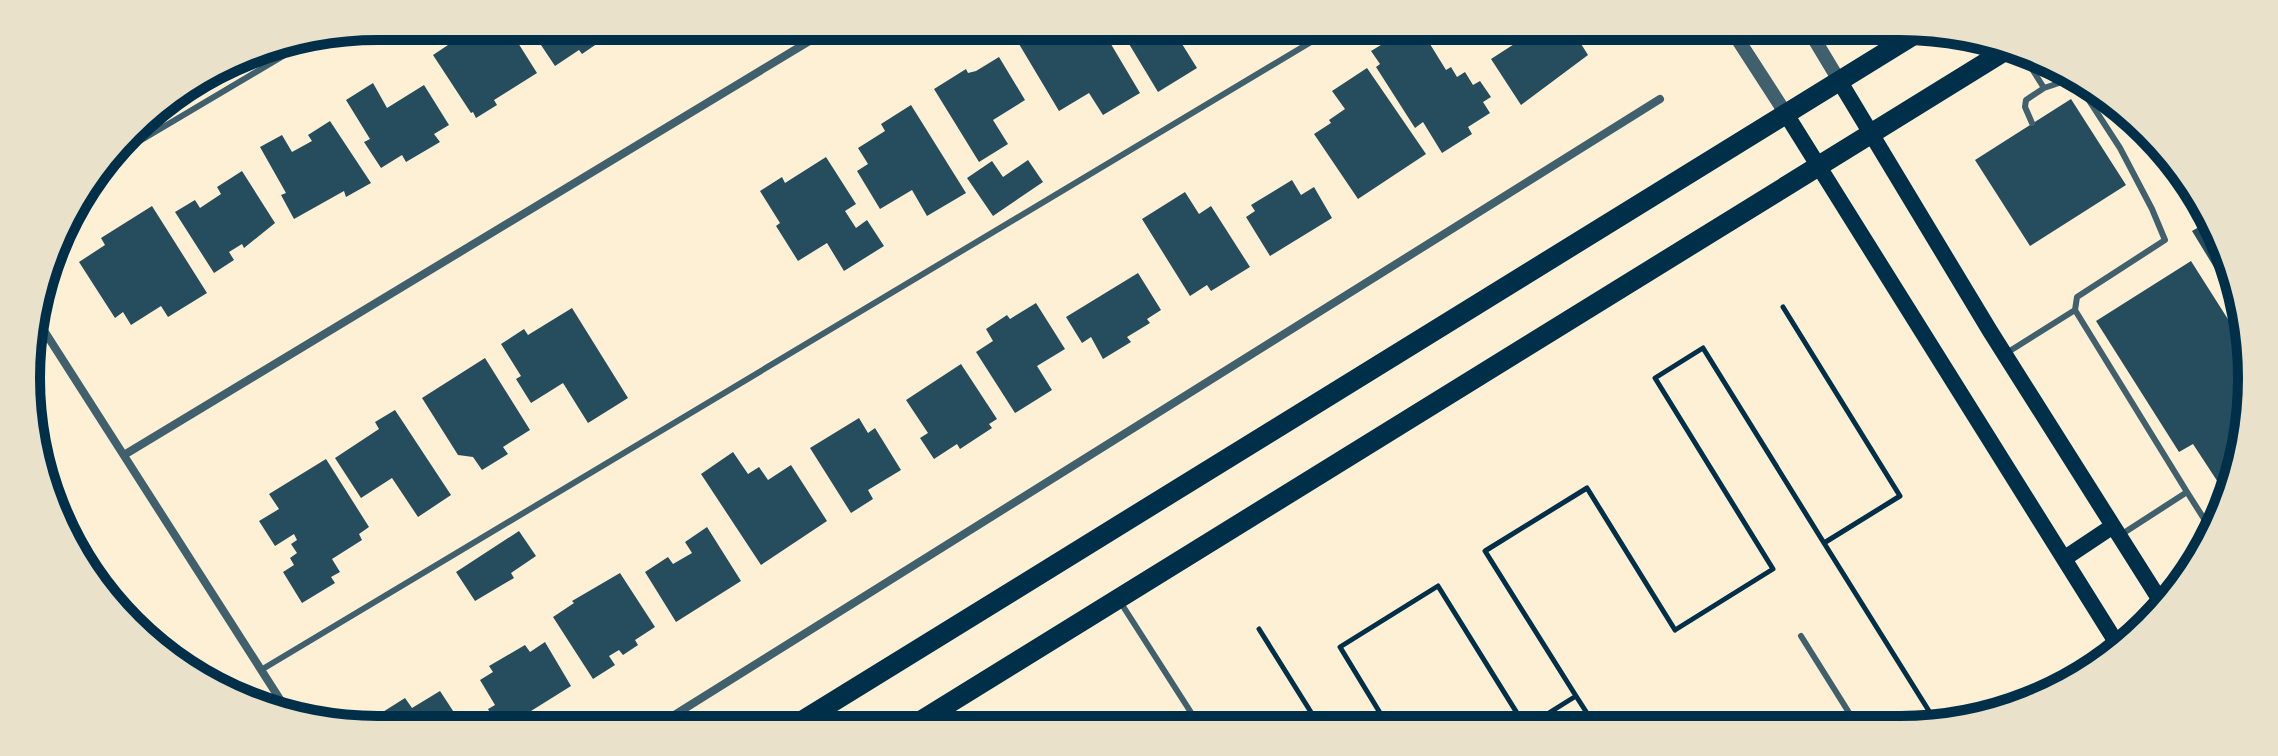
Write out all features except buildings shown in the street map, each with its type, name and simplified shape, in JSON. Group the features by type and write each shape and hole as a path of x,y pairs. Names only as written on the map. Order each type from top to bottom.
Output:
{"main road":[{"path":"810,716 1906,40"},
{"path":"928,716 1998,55"},
{"path":"1840,82 2005,354 2158,597"},
{"path":"1786,114 2114,639"},
{"path":"2065,558 2116,531"}],"street":[{"path":"124,455 811,40"},
{"path":"1738,40 1786,114"},
{"path":"1815,40 1840,82"},
{"path":"673,716 1660,99"},
{"path":"44,330 281,701"}],"lane":[{"path":"261,670 1314,40"},
{"path":"134,144 289,53"},
{"path":"2031,67 2044,88"},
{"path":"2032,123 2025,107 2026,100 2044,88 2062,82 2069,85"},
{"path":"2086,96 2120,148 2165,240 2077,297 2075,310 2206,521"},
{"path":"2005,354 2075,310"},
{"path":"2116,531 2187,492"},
{"path":"1118,598 1193,716"},
{"path":"1801,636 1851,716"}],"path":[{"path":"1783,307 1900,496 1824,543"},
{"path":"1589,716 1485,551 1587,488 1675,630 1773,569 1655,378 1703,348 1931,714"},
{"path":"1382,716 1340,647 1438,586 1520,716"},
{"path":"1259,629 1313,716"},
{"path":"1543,716 1576,696"}]}
